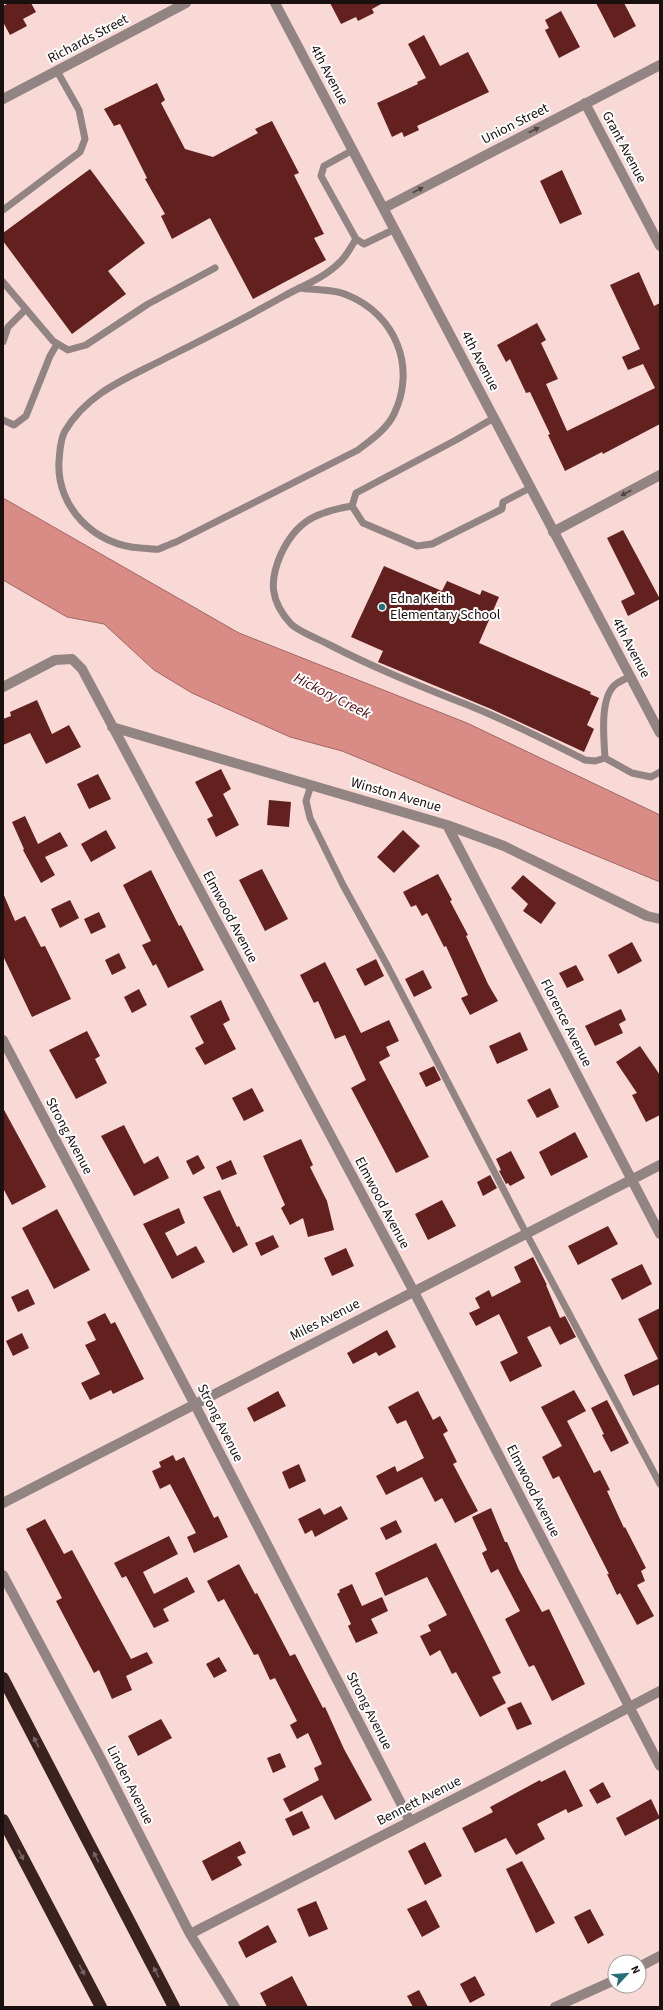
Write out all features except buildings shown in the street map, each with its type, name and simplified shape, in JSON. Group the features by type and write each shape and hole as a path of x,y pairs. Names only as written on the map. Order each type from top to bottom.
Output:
{"highway":[{"path":"3,1678 174,2007"},
{"path":"3,1820 101,2007"}],"street":[{"name":"Richards Street","path":"3,99 186,3"},
{"name":"4th Avenue","path":"275,3 660,733"},
{"name":"Union Street","path":"384,208 660,65"},
{"name":"Grant Avenue","path":"585,103 660,246"},
{"path":"553,532 660,475"},
{"name":"Elmwood Avenue","path":"3,687 55,660 72,659 82,669 413,1290 660,1766"},
{"name":"Winston Avenue","path":"112,727 447,825 504,846 647,916 660,919"},
{"name":"Florence Avenue","path":"447,825 660,1234"},
{"name":"Strong Avenue","path":"3,1040 194,1403 410,1821"},
{"name":"Miles Avenue","path":"3,1503 413,1290 660,1165"},
{"name":"Linden Avenue","path":"3,1575 100,1757 190,1934 235,2007"},
{"name":"Bennett Avenue","path":"190,1934 630,1708 660,1691"},
{"path":"647,1963 660,1956"},
{"path":"555,2007 607,1984"}],"lane":[{"path":"3,210 80,152 85,139 79,110 57,71"},
{"path":"353,150 324,166 321,176 356,239 364,244 395,229"},
{"path":"299,288 346,294 368,306 387,324 398,346 403,366 403,390 394,414 380,432 358,450 176,542 158,549 134,548 116,544 97,534 84,524 72,509 62,491 59,471 64,433 74,417 82,408 108,388 327,273 339,264 356,239"},
{"path":"3,282 57,344 68,350 86,345 148,304 215,268"},
{"path":"3,342 8,327 26,309"},
{"path":"3,420 14,425 26,416 50,356 57,344"},
{"path":"494,418 456,440 356,492 352,506 363,523 417,546 432,544 502,509 503,502 530,488"},
{"path":"352,506 328,510 315,516 292,536 281,554 274,572 272,593 278,607 292,625 381,670 476,708 585,760 595,762 605,758"},
{"path":"605,758 604,713 609,695 615,684 630,676"},
{"path":"605,758 632,773 652,777 660,772"},
{"path":"311,785 306,801 310,818 526,1233 660,1484"}],"water":[{"name":"Hickory Creek","path":"3,498 239,633 467,723 660,815 660,882 342,751 290,737 192,693 154,670 104,624 67,617 3,580"}],"place":[{"name":"Edna Keith Elementary School","path":"382,607"}]}
